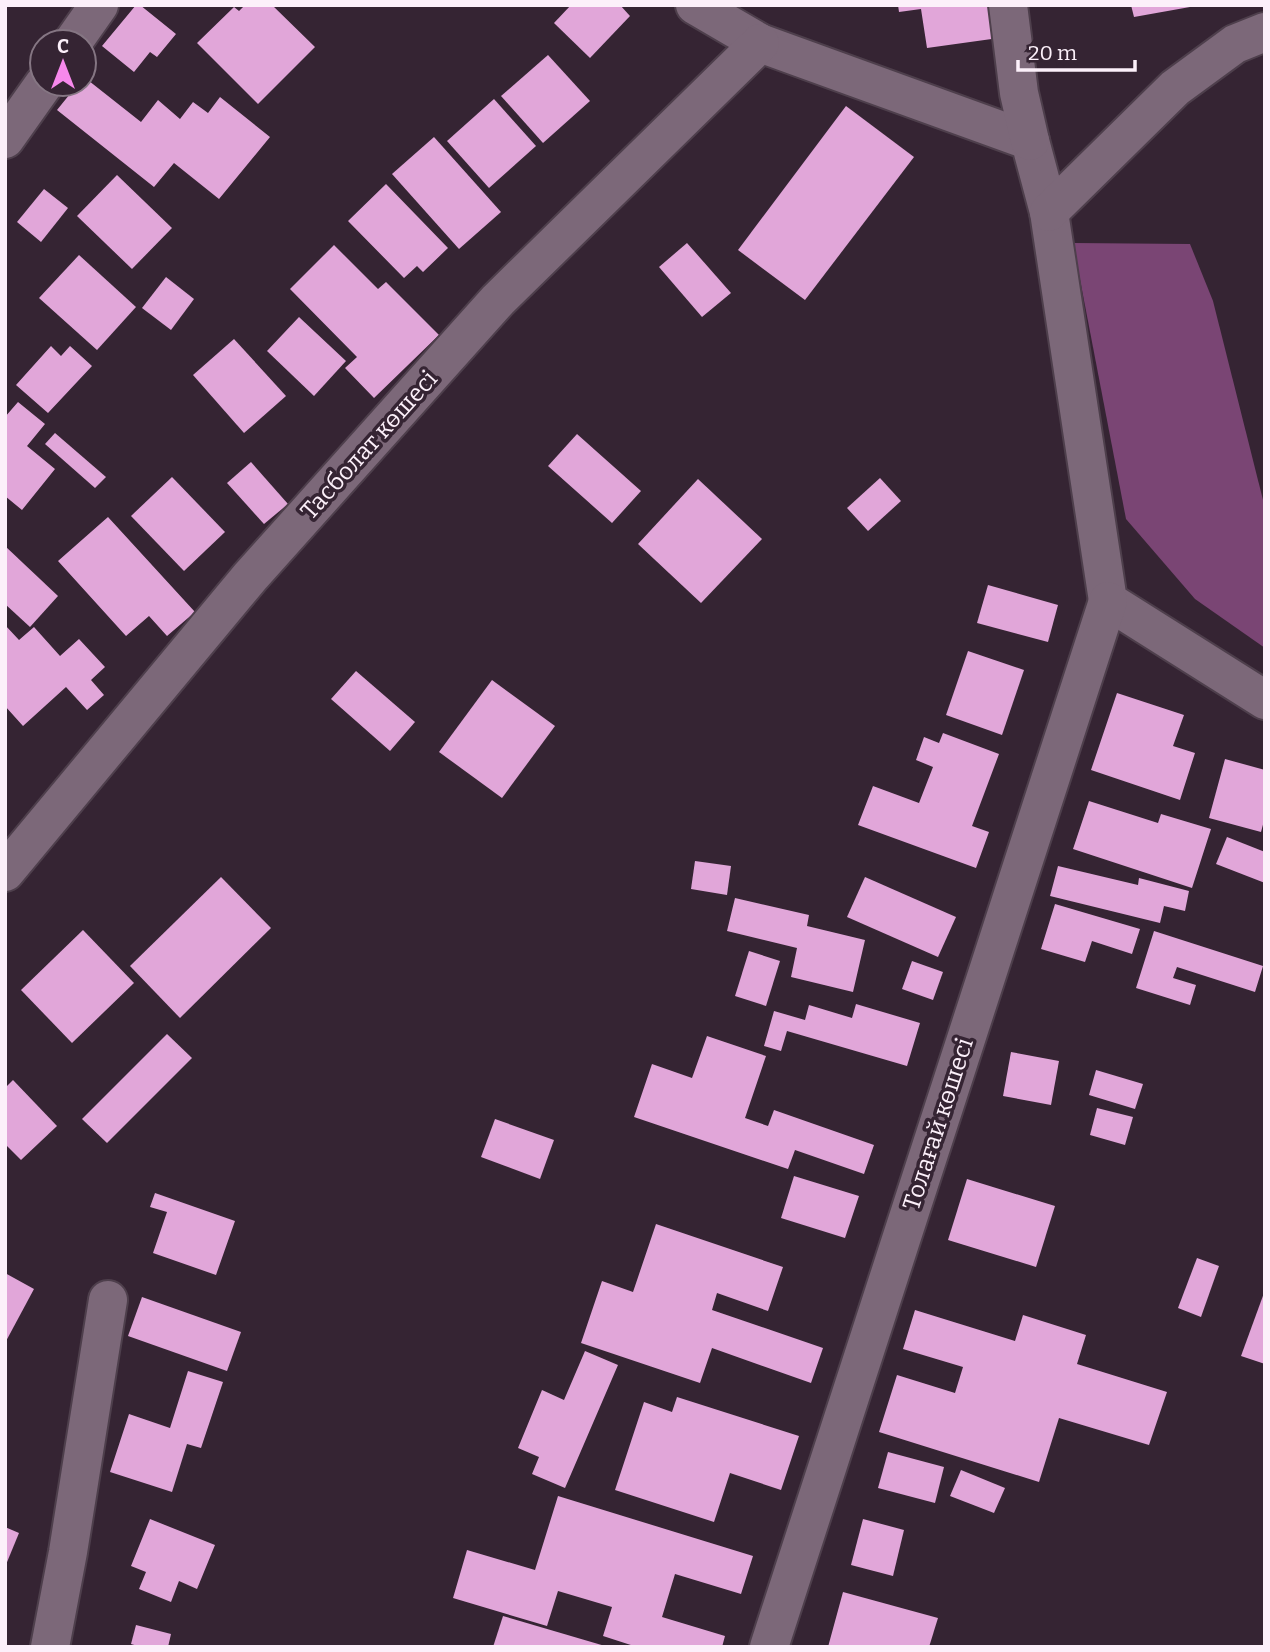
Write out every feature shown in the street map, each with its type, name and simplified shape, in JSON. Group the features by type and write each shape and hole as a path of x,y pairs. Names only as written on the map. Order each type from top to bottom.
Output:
{"street":[{"path":"83,28 99,5"},
{"path":"695,5 760,43 1030,141"},
{"path":"1008,5 1019,93 1049,212 1108,601 1265,700"},
{"path":"1049,212 1175,88 1235,44 1265,32"},
{"name":"Тасболат көшесі","path":"5,872 250,577 498,300 760,43"},
{"path":"5,139 34,98"},
{"name":"Толағай көшесі","path":"769,1647 1108,601"},
{"path":"50,1647 108,1300"}],"shaded area":[{"path":"1073,243 1190,244 1213,301 1265,508 1265,648 1195,599 1126,519"}],"building":[{"path":"136,5 140,5 176,34 157,57 150,52 134,72 102,46"},
{"path":"245,5 272,5 315,47 258,104 197,43 234,7 239,11"},
{"path":"571,5 620,5 630,16 590,58 554,23"},
{"path":"898,5 1001,5 1006,37 927,48 921,9 899,12"},
{"path":"1131,5 1190,5 1190,7 1134,17"},
{"path":"548,55 590,101 543,143 501,96"},
{"path":"98,88 141,122 158,100 180,119 193,102 208,113 220,97 270,137 219,199 174,163 154,187 57,110 67,98 98,98"},
{"path":"494,99 536,146 489,188 447,141"},
{"path":"846,106 914,157 805,300 738,250"},
{"path":"434,137 501,212 459,249 392,174"},
{"path":"117,175 172,228 132,269 77,216"},
{"path":"386,184 448,248 423,272 417,266 404,278 348,221"},
{"path":"44,189 68,208 41,242 17,222"},
{"path":"687,243 731,293 702,317 659,267"},
{"path":"334,245 378,289 386,282 439,335 374,398 345,368 357,357 290,289"},
{"path":"79,255 136,307 97,350 39,298"},
{"path":"166,277 194,299 171,330 142,308"},
{"path":"299,317 346,361 314,396 267,351"},
{"path":"234,339 286,396 244,433 193,375"},
{"path":"51,346 61,356 70,346 92,366 48,413 16,385"},
{"path":"18,402 45,424 27,446 55,469 22,510 5,496 5,417"},
{"path":"55,433 106,477 95,488 45,444"},
{"path":"577,434 641,491 612,523 548,466"},
{"path":"251,462 288,504 264,524 227,483"},
{"path":"172,477 225,532 184,571 131,516"},
{"path":"880,478 901,501 868,531 847,508"},
{"path":"698,479 762,539 701,603 638,544"},
{"path":"108,517 195,612 167,636 149,616 126,636 58,561"},
{"path":"5,546 58,596 30,627 5,604"},
{"path":"988,585 1058,605 1048,642 977,623"},
{"path":"5,625 19,640 34,627 60,656 79,639 105,667 91,680 104,695 87,710 66,687 23,726 5,706"},
{"path":"968,651 1024,670 1002,735 946,715"},
{"path":"356,671 415,722 390,751 331,699"},
{"path":"492,680 555,726 502,798 439,752"},
{"path":"1117,693 1184,715 1173,746 1195,753 1180,800 1091,770"},
{"path":"943,733 999,754 972,826 989,832 976,868 858,825 873,786 919,803 933,767 916,760 924,737 939,743"},
{"path":"1225,759 1265,770 1265,817 1261,832 1209,818"},
{"path":"1089,801 1158,823 1161,814 1211,829 1192,888 1073,849"},
{"path":"1227,837 1265,852 1265,883 1216,864"},
{"path":"695,861 731,866 727,895 691,889"},
{"path":"1058,866 1138,885 1139,878 1189,891 1185,911 1164,906 1160,923 1050,896"},
{"path":"221,877 271,928 180,1018 130,966"},
{"path":"865,877 956,917 938,957 847,917"},
{"path":"735,898 809,915 807,926 865,940 853,992 791,977 797,948 727,931"},
{"path":"1055,904 1140,929 1132,954 1092,941 1085,962 1041,949"},
{"path":"83,930 134,983 72,1043 21,990"},
{"path":"1154,931 1263,966 1255,992 1177,967 1173,978 1196,985 1190,1005 1136,988"},
{"path":"749,951 780,961 766,1006 735,996"},
{"path":"912,961 943,972 933,1000 902,989"},
{"path":"856,1004 920,1023 907,1066 787,1031 781,1051 764,1046 774,1011 805,1020 809,1005 852,1018"},
{"path":"167,1034 192,1058 107,1143 82,1119"},
{"path":"707,1036 766,1056 745,1118 768,1126 774,1110 874,1145 864,1174 795,1150 788,1169 634,1117 652,1064 692,1078"},
{"path":"1011,1052 1059,1061 1051,1105 1003,1096"},
{"path":"1096,1070 1143,1084 1135,1109 1089,1095"},
{"path":"13,1080 57,1126 21,1160 5,1144 5,1088"},
{"path":"1097,1108 1133,1117 1125,1145 1090,1135"},
{"path":"495,1119 554,1140 540,1179 481,1157"},
{"path":"794,1176 859,1196 845,1238 781,1218"},
{"path":"967,1179 1055,1206 1036,1267 948,1240"},
{"path":"155,1193 235,1221 216,1275 153,1253 167,1212 150,1207"},
{"path":"656,1224 783,1267 768,1311 717,1293 712,1310 823,1348 811,1383 712,1348 700,1383 581,1343 602,1281 633,1292"},
{"path":"1197,1258 1219,1266 1201,1317 1178,1308"},
{"path":"5,1273 34,1289 5,1343"},
{"path":"1265,1293 1265,1364 1241,1356"},
{"path":"142,1297 241,1332 227,1371 128,1336"},
{"path":"915,1310 1015,1341 1023,1315 1086,1335 1077,1364 1167,1392 1149,1445 1059,1418 1039,1482 879,1432 897,1375 955,1393 963,1367 903,1349"},
{"path":"585,1351 618,1365 565,1488 532,1474 539,1457 518,1448 542,1390 564,1400"},
{"path":"188,1371 223,1382 201,1448 187,1444 172,1492 110,1472 129,1414 170,1428"},
{"path":"677,1397 799,1436 781,1490 730,1473 714,1522 615,1490 644,1402 672,1412"},
{"path":"888,1452 944,1467 935,1503 878,1488"},
{"path":"961,1470 1005,1488 994,1513 950,1496"},
{"path":"558,1496 753,1556 741,1594 675,1574 662,1617 725,1636 722,1647 637,1647 603,1636 612,1607 558,1591 547,1626 453,1598 467,1550 535,1570"},
{"path":"150,1519 215,1545 197,1589 179,1581 171,1602 139,1589 146,1572 131,1566"},
{"path":"863,1519 904,1530 893,1576 851,1565"},
{"path":"5,1527 19,1533 5,1567"},
{"path":"843,1592 938,1618 929,1647 828,1647"},
{"path":"503,1616 605,1646 605,1647 493,1647"},
{"path":"136,1625 171,1634 168,1647 141,1647 131,1644"}]}
